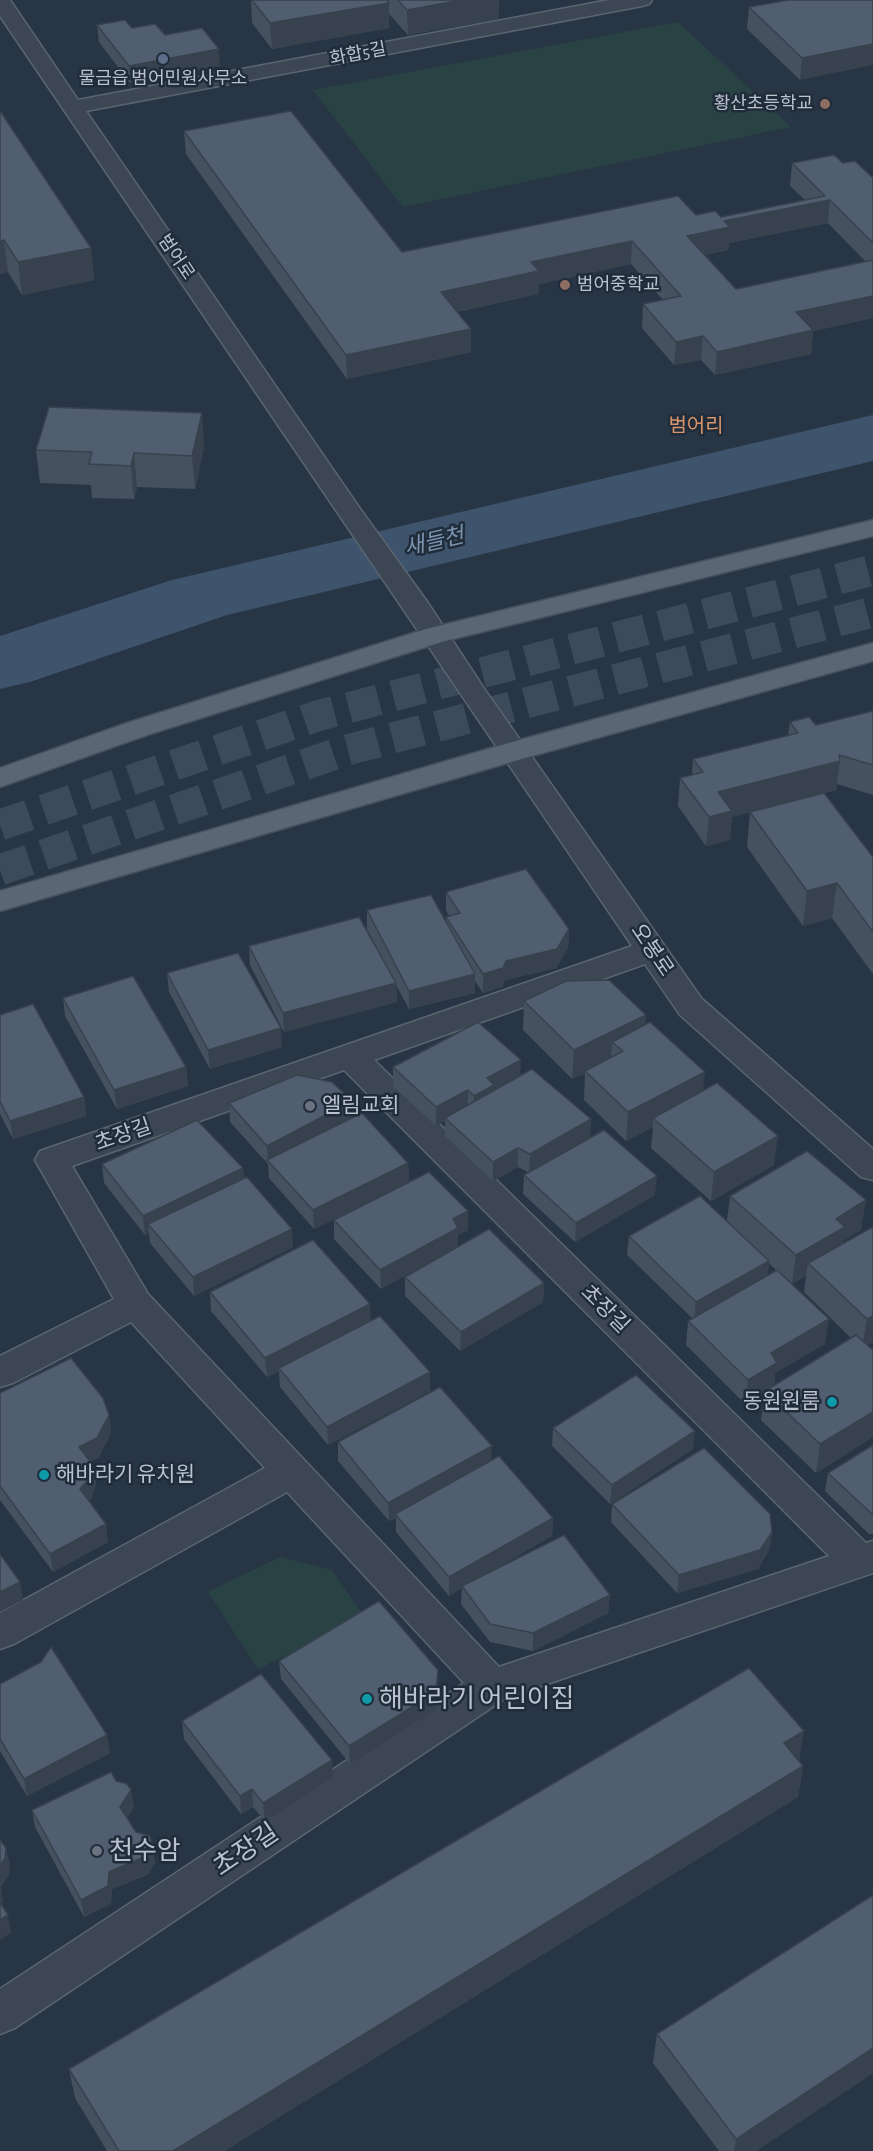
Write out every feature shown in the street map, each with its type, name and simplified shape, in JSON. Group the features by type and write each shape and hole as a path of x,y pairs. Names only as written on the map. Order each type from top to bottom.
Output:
{"main road":[{"path":"0,778 137,729 435,635 873,528"},
{"path":"0,900 515,751 873,652"}],"street":[{"name":"화합5길","path":"74,106 637,0"},
{"name":"범어로","path":"0,1 435,635"},
{"name":"오봉로","path":"435,635 473,694 515,751 691,1007 873,1168"},
{"name":"초장길","path":"492,1686 135,1304 52,1160 652,950"},
{"name":"초장길","path":"0,2014 492,1686 866,1560 350,1056"},
{"path":"0,1373 135,1304"},
{"path":"0,1632 290,1472"}],"green space":[{"path":"678,22 791,127 403,207 313,90"},
{"path":"280,1557 332,1570 364,1617 258,1669 208,1592"}],"building":[{"path":"252,0 387,0 389,3 270,23"},
{"path":"398,0 462,0 407,10"},
{"path":"789,0 873,0 873,44 802,58 749,7"},
{"path":"125,20 132,28 155,24 165,35 202,28 219,49 129,66 97,25"},
{"path":"0,111 91,248 18,262 4,240 0,241"},
{"path":"291,111 402,252 678,196 696,215 715,211 721,217 825,196 792,163 834,155 843,163 855,161 873,178 873,243 830,200 724,221 730,227 687,236 736,289 873,260 873,296 796,312 813,330 717,352 703,336 676,342 643,304 681,296 632,241 531,262 539,271 441,292 471,329 346,355 184,131"},
{"path":"49,407 202,413 192,456 134,453 131,466 89,464 92,452 36,450"},
{"path":"873,711 873,765 839,755 840,761 718,792 732,811 709,817 680,778 703,772 693,759 798,733 790,722 809,717 816,725"},
{"path":"824,793 873,857 873,932 837,883 807,891 750,812"},
{"path":"526,869 569,929 557,949 506,961 503,968 483,974 446,917 460,913 446,892"},
{"path":"431,895 475,974 409,991 367,910"},
{"path":"359,917 396,983 283,1013 249,946"},
{"path":"238,953 281,1028 208,1050 167,973"},
{"path":"133,976 186,1067 114,1090 63,998"},
{"path":"609,980 646,1015 574,1050 524,1001 566,981"},
{"path":"33,1004 84,1097 10,1121 0,1101 0,1015"},
{"path":"478,1022 521,1060 487,1078 494,1085 474,1096 468,1090 436,1107 393,1067"},
{"path":"650,1022 705,1072 628,1112 585,1071 623,1051 612,1042"},
{"path":"532,1069 591,1119 530,1154 518,1148 493,1162 445,1118"},
{"path":"297,1075 332,1082 352,1101 267,1146 229,1103"},
{"path":"717,1083 778,1136 714,1172 653,1118"},
{"path":"362,1113 408,1163 313,1210 267,1160"},
{"path":"197,1120 243,1168 143,1216 102,1164"},
{"path":"604,1130 657,1176 576,1223 524,1175"},
{"path":"807,1151 866,1200 836,1219 845,1227 796,1255 730,1196"},
{"path":"429,1172 468,1211 453,1219 458,1228 380,1270 334,1220"},
{"path":"247,1177 292,1229 193,1277 148,1224"},
{"path":"700,1196 769,1261 696,1302 629,1236"},
{"path":"873,1227 873,1316 867,1319 808,1263"},
{"path":"489,1229 544,1283 461,1332 405,1277"},
{"path":"313,1240 370,1304 265,1358 210,1292"},
{"path":"777,1270 829,1319 771,1353 777,1363 748,1380 688,1321"},
{"path":"380,1316 430,1372 327,1427 279,1368"},
{"path":"856,1335 873,1350 873,1412 820,1444 765,1391"},
{"name":"해바라기 유치원","path":"71,1358 103,1398 109,1415 97,1438 79,1447 93,1465 88,1480 80,1489 106,1524 50,1554 0,1486 0,1393"},
{"path":"636,1375 695,1431 612,1485 553,1428"},
{"path":"440,1387 492,1446 388,1503 338,1442"},
{"path":"873,1445 873,1515 828,1473"},
{"path":"704,1448 770,1514 772,1532 760,1550 679,1575 612,1504"},
{"path":"499,1456 553,1518 449,1577 395,1514"},
{"path":"564,1535 610,1595 533,1633 490,1624 462,1586"},
{"path":"0,1554 20,1582 0,1592"},
{"name":"해바라기 어린이집","path":"379,1601 438,1670 436,1692 349,1746 279,1661"},
{"path":"51,1647 107,1735 24,1779 0,1739 0,1684 41,1662"},
{"path":"749,1668 804,1731 784,1743 803,1766 173,2151 119,2151 69,2069"},
{"path":"261,1674 332,1760 263,1803 252,1789 240,1796 182,1721"},
{"name":"천수암","path":"111,1772 116,1781 127,1784 131,1790 120,1807 136,1832 150,1836 152,1845 144,1857 109,1872 108,1886 81,1900 32,1810"},
{"path":"0,1840 6,1848 5,1858 0,1866"},
{"path":"873,1895 873,2048 736,2139 657,2034"},
{"path":"0,1903 8,1915 0,1920"}],"waterway":[{"name":"새들천","path":"0,664 201,597 873,438"}],"tunnel":[{"path":"0,825 317,716 873,570"},
{"path":"0,870 347,750 873,612"}],"place":[{"name":"물금읍 범어민원사무소","path":"163,59"},
{"name":"황산초등학교","path":"825,104"},
{"name":"범어중학교","path":"565,285"},
{"name":"엘림교회","path":"310,1106"},
{"name":"동원원룸","path":"832,1402"},
{"name":"해바라기 유치원","path":"44,1475"},
{"name":"해바라기 어린이집","path":"367,1699"},
{"name":"천수암","path":"97,1851"}],"district":[{"name":"범어리","path":"696,426"}]}
